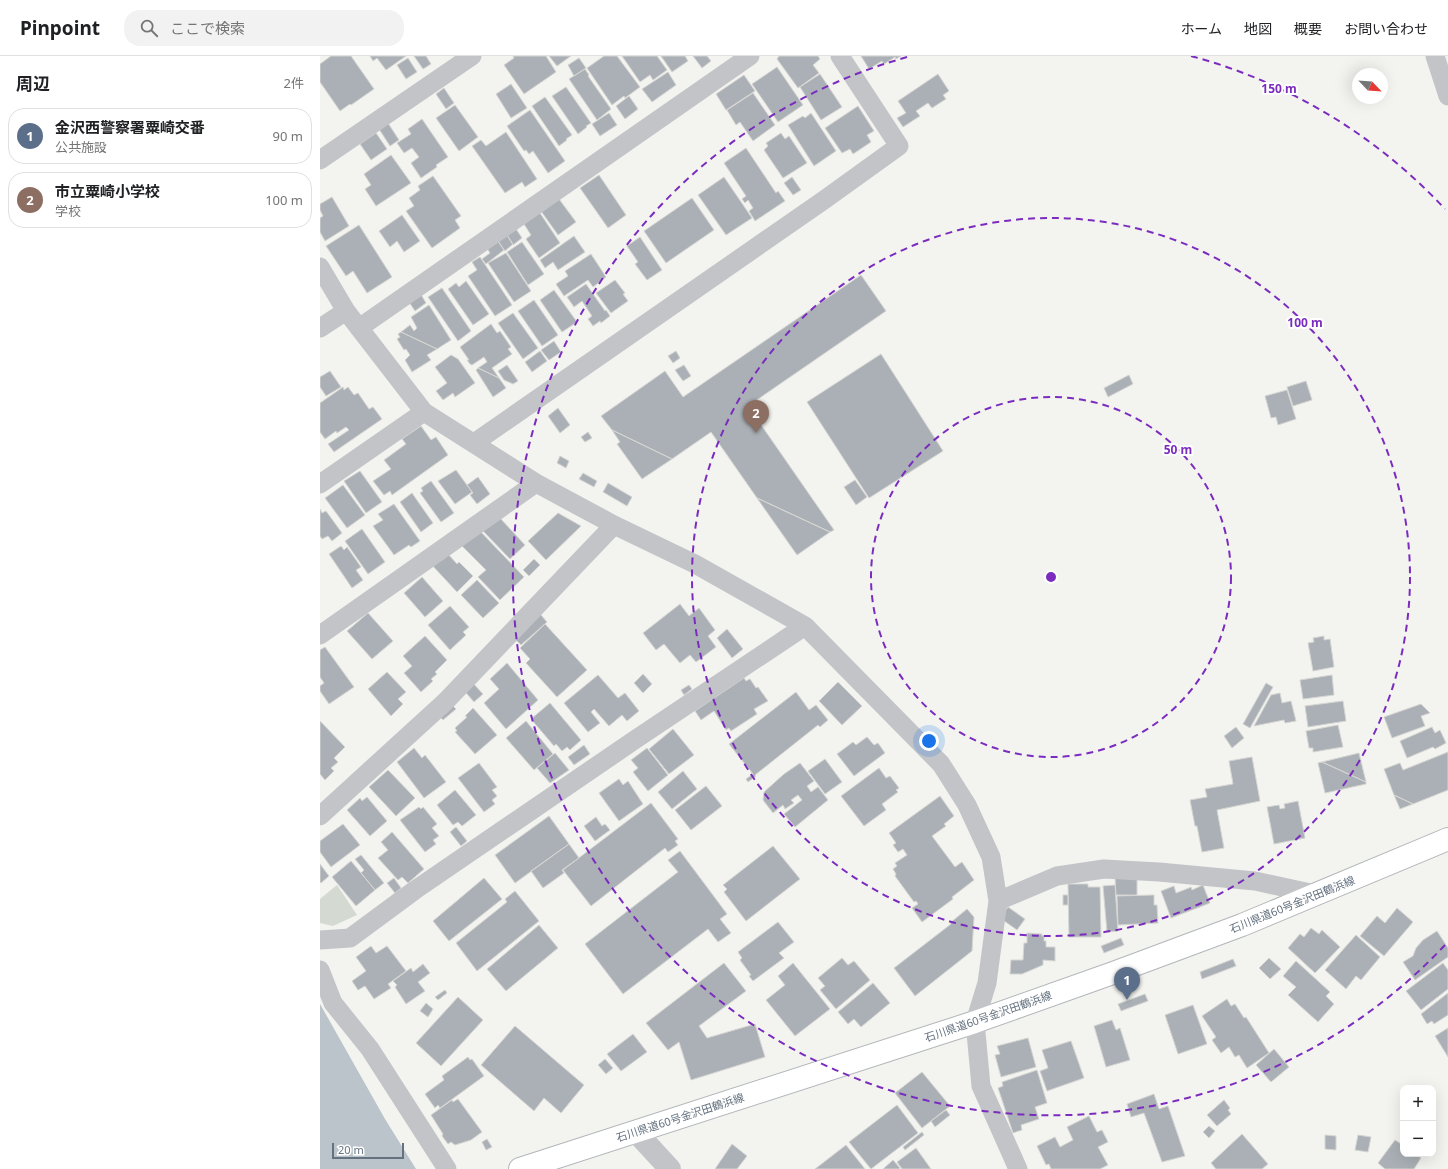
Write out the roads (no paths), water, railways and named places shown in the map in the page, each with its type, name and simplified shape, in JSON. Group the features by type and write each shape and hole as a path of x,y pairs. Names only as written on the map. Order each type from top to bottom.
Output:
{"main road":[{"name":"石川県道60号金沢田鶴浜線","path":"520,1169 975,1022 1105,976 1227,931 1448,839"}],"street":[{"path":"320,160 472,56"},
{"path":"359,328 750,56"},
{"path":"474,444 899,146 840,56"},
{"path":"1435,56 1448,96"},
{"path":"320,267 346,311 424,412 536,483 614,526 695,564 805,626 941,764 967,805 991,856 998,900 987,983 975,1022 980,1086 1018,1169"},
{"path":"320,328 346,311"},
{"path":"320,484 424,412"},
{"path":"320,635 536,483"},
{"path":"320,816 445,702 614,526"},
{"path":"320,940 350,938 415,890 805,626"},
{"path":"998,900 1057,876 1104,869 1159,872 1255,881 1315,894"},
{"path":"320,970 333,1003 370,1049 447,1169"},
{"path":"636,1132 670,1169"}],"place":[{"name":"市立粟崎小学校","path":"756,433"},
{"name":"金沢西警察署粟崎交番","path":"1127,1000"}]}
